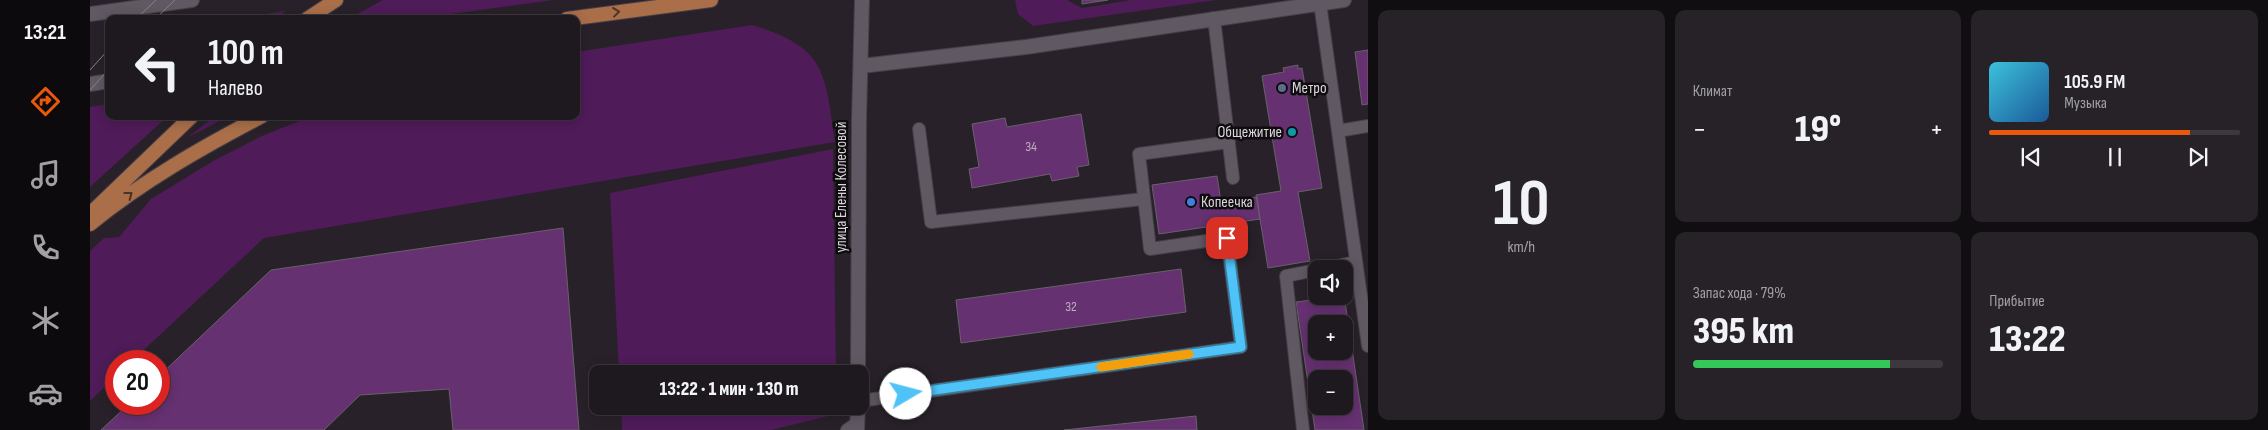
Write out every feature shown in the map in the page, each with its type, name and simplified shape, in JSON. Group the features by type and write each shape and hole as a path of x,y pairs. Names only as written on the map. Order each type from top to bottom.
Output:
{"main road":[{"path":"313,15 336,0"},
{"path":"580,17 711,0"},
{"path":"90,214 188,120"},
{"path":"90,224 149,179 254,120"}],"street":[{"path":"90,14 192,0"},
{"name":"улица Елены Колесовой","path":"858,365 859,120 862,0"},
{"path":"861,66 1026,47 1344,0"},
{"path":"90,84 105,82"},
{"path":"854,428 856,415"}],"lane":[{"path":"1320,3 1368,346"},
{"path":"1214,18 1234,178"},
{"path":"1338,131 1368,126"},
{"path":"919,129 931,222 1143,199"},
{"path":"869,400 1241,347 1227,238 1150,249 1143,199 1140,154 1230,142"},
{"path":"1303,430 1286,276 1308,272"}],"shaded area":[{"path":"383,0 553,0 443,15 355,15"},
{"path":"1015,0 1067,0 1082,8 1131,0 1216,0 1033,26 1018,14"},
{"path":"285,11 281,15 259,15"},
{"path":"752,25 776,33 795,43 808,53 818,65 828,97 835,142 264,238 144,350 105,350 105,387 90,401 90,251 104,238 119,237 151,199 213,161 262,136 302,120 580,120 580,51"},
{"path":"105,105 105,120 164,120 90,187 90,107"},
{"path":"210,120 221,120 187,138"},
{"path":"833,149 836,365 619,365 610,193"},
{"path":"621,415 832,415 771,430 622,430"}],"building":[{"path":"1082,0 1108,0 1082,4"},
{"path":"1368,50 1368,104 1362,105 1355,52"},
{"name":"Общежитие","path":"1298,65 1298,69 1302,68 1322,188 1298,192 1310,260 1268,268 1256,195 1281,191 1262,76 1284,72 1283,68"},
{"path":"1081,114 1089,165 1077,167 1079,176 1052,181 1050,174 972,188 969,169 979,167 972,124 1005,118 1007,127"},
{"path":"1217,176 1221,202 1257,197 1260,219 1159,234 1152,185"},
{"path":"563,228 579,430 453,430 449,389 360,395 324,430 101,430 117,415 170,415 170,366 271,270"},
{"path":"1181,269 1186,312 961,343 956,300"},
{"path":"1308,300 1308,305 1345,305 1347,315 1308,315 1308,360 1353,360 1353,356 1364,430 1315,430 1313,415 1353,415 1353,370 1308,370 1308,383 1296,302"},
{"path":"1196,416 1197,430 1064,430"}],"tram line":[{"path":"140,15 156,0"},
{"path":"159,15 175,0"},
{"path":"90,70 105,53"},
{"path":"90,90 105,73"}],"slow traffic":[{"path":"1101,367 1189,354"}],"place":[{"name":"Метро","path":"1282,88"},
{"name":"Общежитие","path":"1292,132"},
{"name":"Копеечка","path":"1191,202"}],"route":[{"path":"906,394 1241,347 1227,238"}]}
